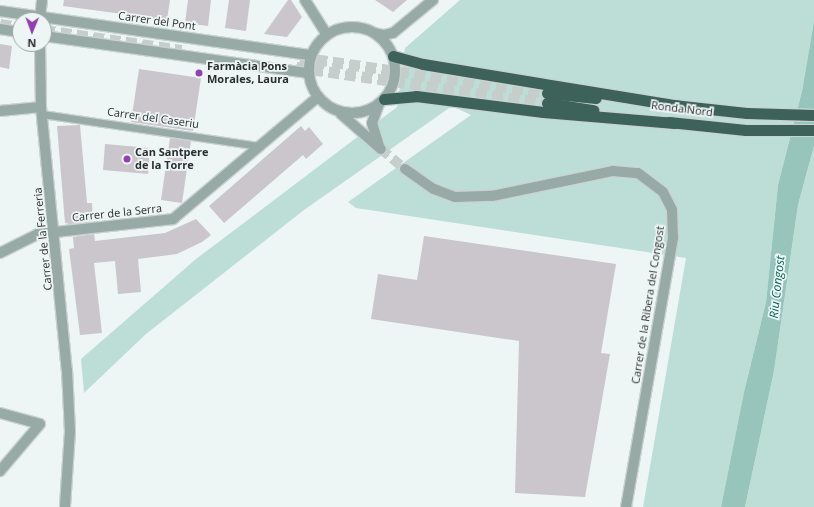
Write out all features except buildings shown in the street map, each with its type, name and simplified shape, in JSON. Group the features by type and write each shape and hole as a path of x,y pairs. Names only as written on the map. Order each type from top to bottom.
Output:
{"highway":[{"path":"392,54 423,64 680,106"},
{"path":"382,101 416,96 543,112 676,123"},
{"name":"Ronda Nord","path":"814,115 747,113 680,106 547,98 676,123 746,130 814,130"}],"street":[{"path":"41,12 42,0"},
{"path":"305,0 327,34"},
{"path":"398,29 384,35 371,31 345,27 327,34 311,55 308,73 318,97 357,125 381,149 372,124 382,101 394,81 392,36 398,29 433,0"},
{"name":"Carrer del Pont","path":"0,11 12,13"},
{"name":"Carrer del Pont","path":"52,19 311,55"},
{"path":"0,30 12,31"},
{"path":"371,31 382,39 392,54"},
{"path":"52,37 308,73"},
{"name":"Carrer de la Ferreria","path":"40,52 42,111 54,232 70,431 65,507"},
{"name":"Carrer de la Serra","path":"0,253 38,234 173,219 318,97"},
{"path":"336,111 360,113 382,101"},
{"name":"Carrer del Caseriu","path":"0,111 42,111 260,146"},
{"name":"Carrer de la Ribera del Congost","path":"405,169 434,190 455,197 492,196 613,171 638,173 663,192 672,210 673,238 626,507"},
{"path":"0,413 40,424 0,471"}],"shaded area":[{"path":"460,0 814,0 814,21 802,91 778,185 766,302 744,392 721,507 643,507 686,258 356,208 348,202 471,115 452,106 304,210 146,334 84,393 81,359 196,259 397,107 405,48"},
{"path":"814,146 814,507 745,507 774,371 798,205"}],"water":[{"name":"Riu Congost","path":"814,21 814,146 798,205 774,371 745,507 721,507 744,392 766,302 778,185 802,91"}],"tunnel":[{"path":"0,24 12,26"},
{"path":"52,31 182,50"},
{"path":"300,57 547,93"},
{"path":"296,67 547,103"},
{"path":"381,149 405,169"}],"place":[{"name":"Farmàcia Pons Morales, Laura","path":"199,73"},
{"name":"Can Santpere de la Torre","path":"127,159"}]}
